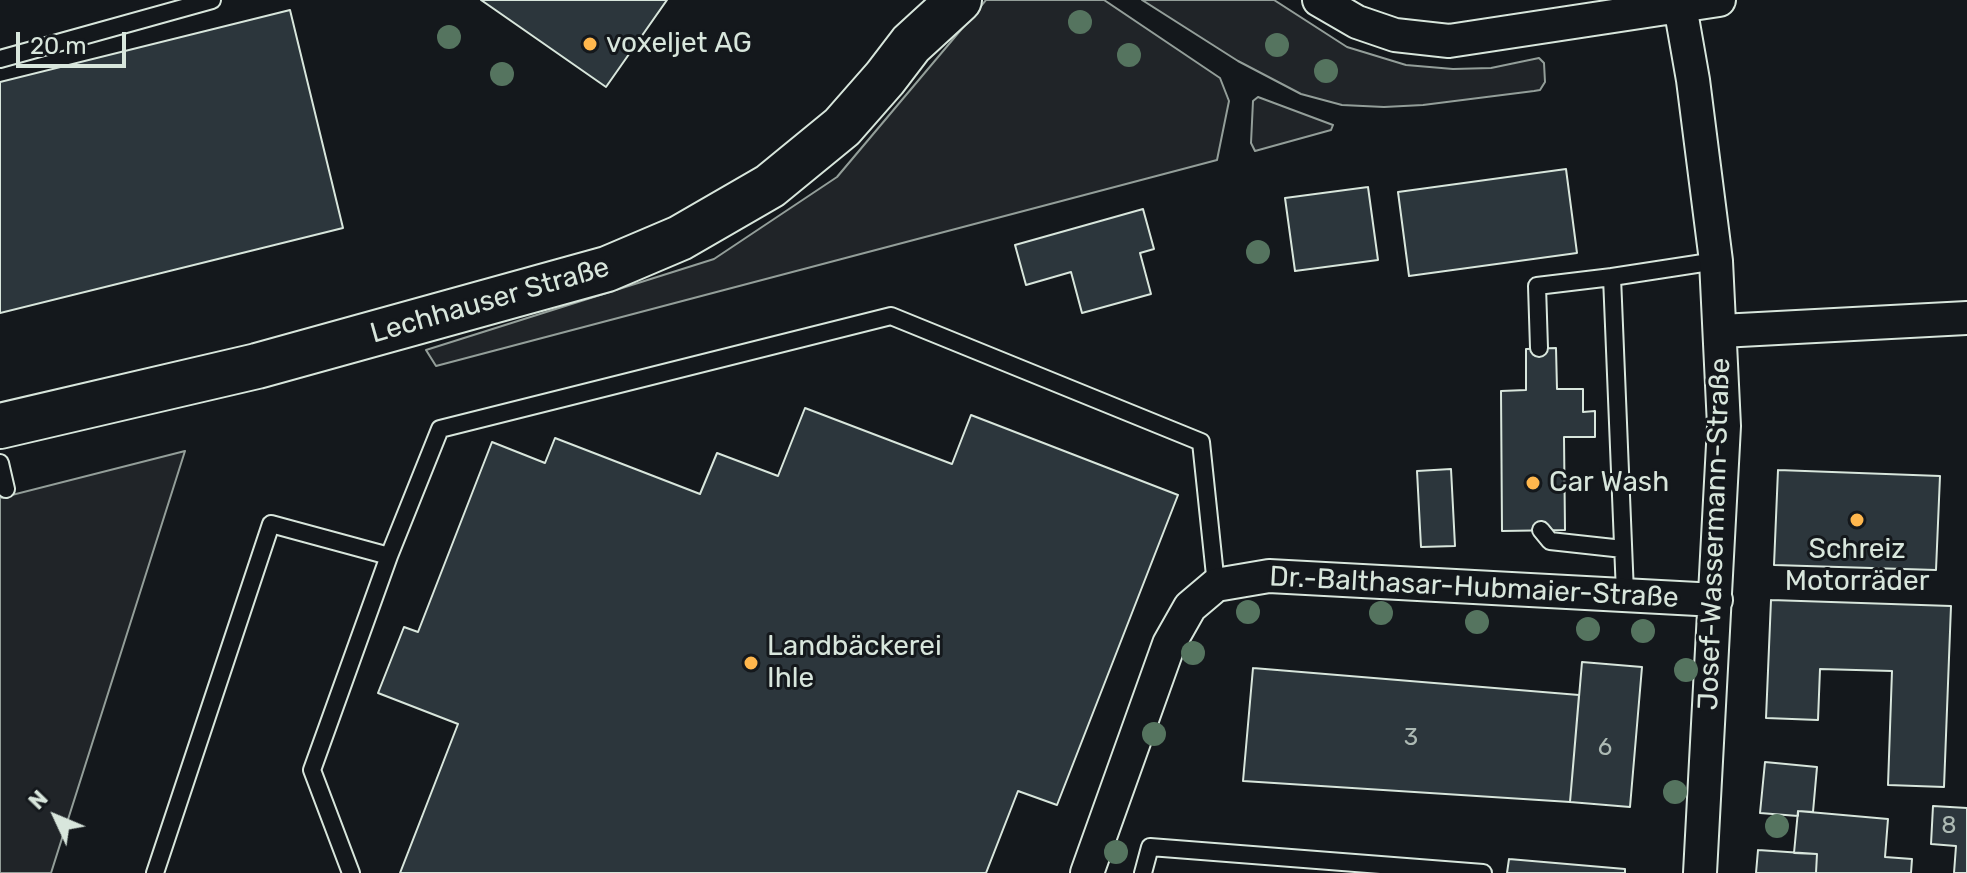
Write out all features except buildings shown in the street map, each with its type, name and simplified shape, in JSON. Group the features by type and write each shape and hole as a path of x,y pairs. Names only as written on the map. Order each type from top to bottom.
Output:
{"main road":[{"name":"Lechhauser Straße","path":"911,44 927,0"},
{"name":"Lechhauser Straße","path":"0,426 257,366 607,269 680,238 770,186 842,127 911,44 959,0"}],"street":[{"path":"1319,0 1357,22 1395,35 1449,41 1719,0"},
{"name":"Josef-Wassermann-Straße","path":"1680,6 1693,80 1716,261 1724,426 1700,873"},
{"path":"1721,331 1967,318"},
{"name":"Dr.-Balthasar-Hubmaier-Straße","path":"1216,585 1269,576 1716,600"},
{"path":"1087,873 1169,644 1190,607 1216,585"}],"lane":[{"path":"0,59 212,0"},
{"path":"1539,348 1537,286 1716,261"},
{"path":"1612,277 1625,593"},
{"path":"351,873 312,770 389,556 440,429 891,316 1201,442 1216,585"},
{"path":"0,463 6,489"},
{"path":"155,873 271,524 389,556"},
{"path":"1541,530 1550,541 1623,549"},
{"path":"1143,873 1150,847 1483,873"}],"shaded area":[{"path":"986,0 1104,0 1220,78 1229,101 1217,160 436,366 426,350 714,259 837,177"},
{"path":"1142,0 1274,0 1347,47 1406,65 1491,68 1539,58 1544,63 1545,82 1540,90 1423,105 1342,105 1301,94 1238,61"},
{"path":"1258,97 1333,125 1331,130 1255,151 1251,143 1253,101"},
{"path":"185,451 51,873 0,873 0,498"}],"place":[{"name":"voxeljet AG","path":"590,44"},
{"name":"Car Wash","path":"1533,483"},
{"name":"Schreiz Motorräder","path":"1857,520"},
{"name":"Landbäckerei Ihle","path":"751,663"}]}
